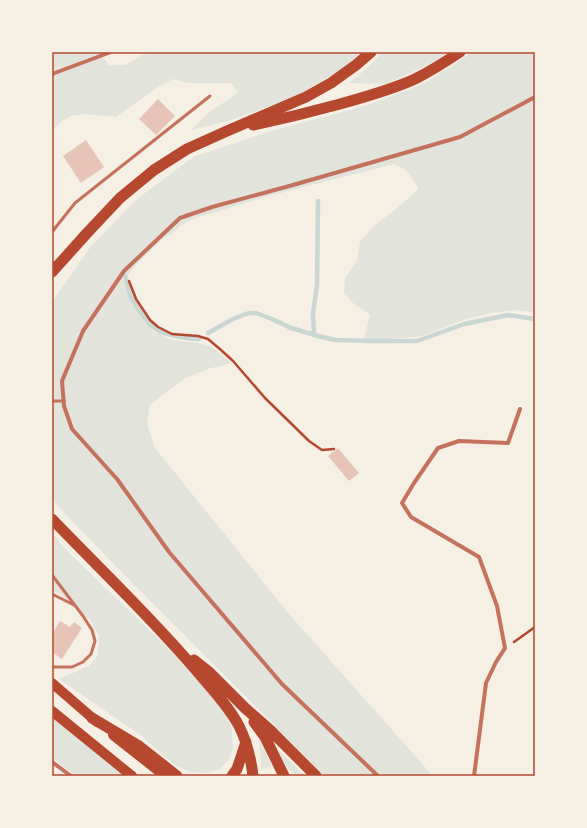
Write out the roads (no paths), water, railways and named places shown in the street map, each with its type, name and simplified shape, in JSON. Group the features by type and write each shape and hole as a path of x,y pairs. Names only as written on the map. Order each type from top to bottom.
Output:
{"highway":[{"path":"52,272 120,198 154,170 187,149 306,97 331,83 356,65 370,52"},
{"path":"227,131 296,116 367,97 415,79 441,65 460,52"},
{"path":"52,519 171,640 229,710 246,742 253,776"},
{"path":"171,640 208,671 316,776"},
{"path":"245,708 265,737 284,776"},
{"path":"92,718 139,746 177,776"},
{"path":"232,776 237,769 246,742"}],"main road":[{"path":"52,683 92,718 164,776"},
{"path":"52,711 132,776"}],"street":[{"path":"52,74 111,52"},
{"path":"378,776 282,684 169,552 117,478 72,429 64,406 62,381 83,331 125,269 180,218 212,207 460,137 535,97"},
{"path":"474,776 486,683 496,662 505,648 497,606 479,557 411,517 402,503 414,482 438,448 459,441 508,444 520,409"},
{"path":"52,762 71,776"}],"lane":[{"path":"52,232 75,203 210,96"},
{"path":"52,401 64,401"},
{"path":"52,575 83,616 92,630 95,641 91,654 83,662 72,667 52,667"},
{"path":"52,594 75,606"}],"waterway":[{"path":"314,335 313,313 317,285 318,201"},
{"path":"125,276 131,298 150,325 160,332 180,337 199,339"},
{"path":"208,333 233,319 249,313 256,313 291,328 322,337 336,340 371,341 417,341 464,324 508,315 535,319"}]}
